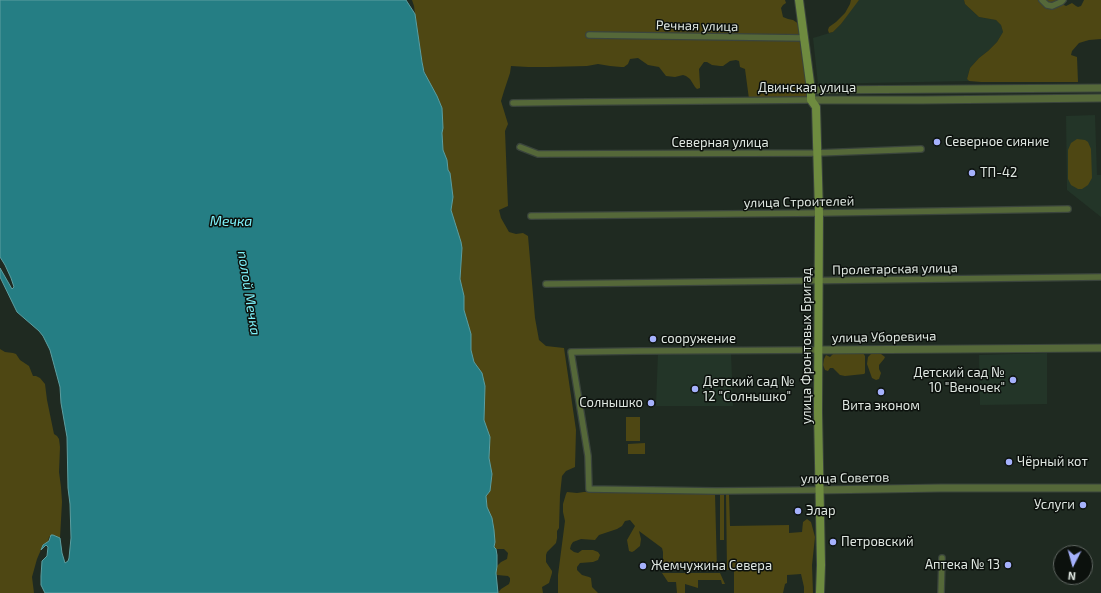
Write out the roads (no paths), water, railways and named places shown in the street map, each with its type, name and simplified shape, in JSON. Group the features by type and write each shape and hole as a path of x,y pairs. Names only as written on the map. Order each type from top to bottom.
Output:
{"main road":[{"name":"улица Фронтовых Бригад","path":"799,0 812,100 816,107 819,281 820,593"}],"street":[{"path":"1042,0 1047,5 1052,6 1064,0"},
{"name":"Речная улица","path":"589,36 805,38"},
{"name":"Двинская улица","path":"811,90 1101,88"},
{"name":"Двинская улица","path":"513,103 1101,98"},
{"name":"Северная улица","path":"520,147 538,154 817,154 921,149"},
{"name":"улица Строителей","path":"531,216 818,213 1068,208"},
{"name":"Пролетарская улица","path":"546,284 1101,277"},
{"name":"улица Уборевича","path":"589,489 588,456 571,352 1101,348"},
{"name":"улица Советов","path":"589,489 709,491 941,488 1101,488"},
{"path":"941,593 942,558"}],"water":[{"name":"Мечка","path":"0,0 406,0 415,14 424,72 442,108 443,150 450,173 453,197 451,210 462,248 460,279 464,296 464,310 471,334 471,350 474,362 482,373 485,386 484,420 490,437 489,458 492,474 490,491 486,496 487,507 492,518 494,530 494,547 497,555 496,573 498,593 45,593 41,585 41,576 42,561 47,556 48,547 46,545 41,550 43,545 49,541 51,535 60,538 65,563 69,558 71,538 67,437 61,403 60,387 50,350 39,331 17,312 0,277 0,268 12,289 14,287 0,257"}],"place":[{"name":"Северное сияние","path":"937,142"},
{"name":"ТП-42","path":"972,173"},
{"name":"сооружение","path":"653,339"},
{"name":"Детский сад № 10 \"Веночек\"","path":"1013,380"},
{"name":"Детский сад № 12 \"Солнышко\"","path":"695,389"},
{"name":"Вита эконом","path":"881,392"},
{"name":"Солнышко","path":"651,403"},
{"name":"Чёрный кот","path":"1009,462"},
{"name":"Услуги","path":"1083,505"},
{"name":"Элар","path":"798,511"},
{"name":"Петровский","path":"833,542"},
{"name":"Аптека № 13","path":"1008,565"},
{"name":"Жемчужина Севера","path":"643,566"}],"water label":[{"name":"полой Мечка","path":"249,293"}]}
